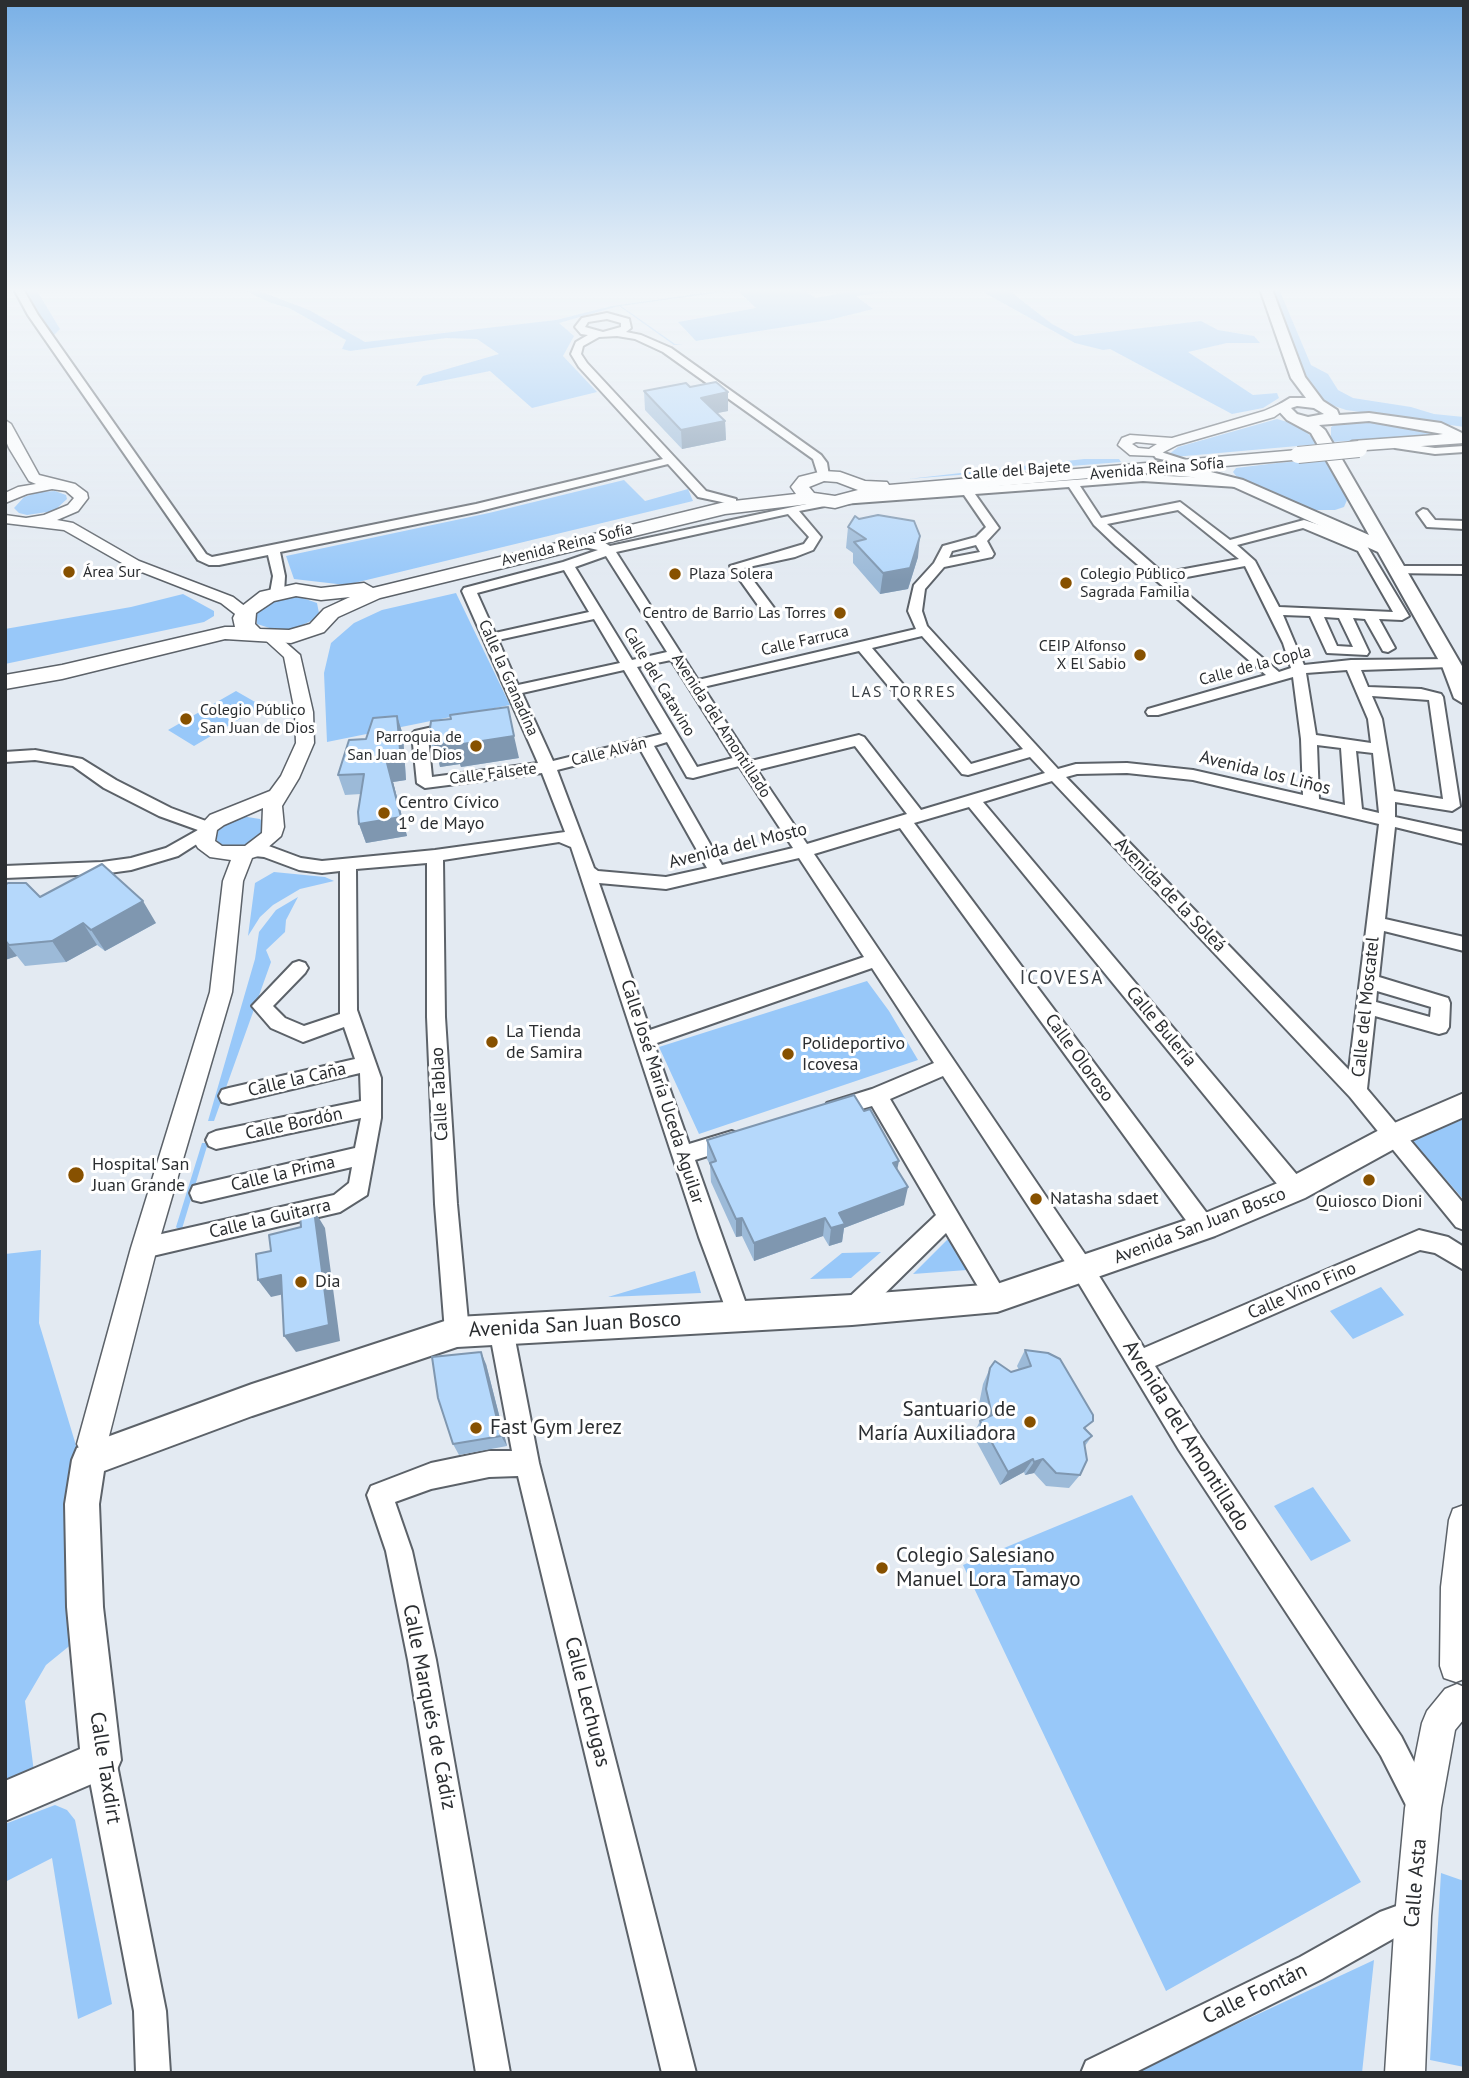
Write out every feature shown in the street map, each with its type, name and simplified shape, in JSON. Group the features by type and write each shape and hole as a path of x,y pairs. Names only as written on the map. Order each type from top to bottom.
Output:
{"main road":[{"path":"1286,412 1297,386"},
{"path":"1303,386 1323,416 1357,503 1455,668 1464,698"},
{"path":"1286,412 1303,401 1323,416 1368,415 1464,428"},
{"path":"1286,412 1369,417 1441,427 1454,433 1450,437 1433,440"},
{"name":"Avenida Reina Sofía","path":"1355,448 1433,440 1464,440"},
{"name":"Avenida Reina Sofía","path":"311,631 326,621 331,613 373,594 579,541 725,508 830,495 873,486 1464,440"},
{"path":"1155,452 1191,472 1237,483"},
{"name":"Avenida Reina Sofía","path":"282,589 321,594 351,592 698,502 873,492 1155,452 1244,460 1297,452"},
{"path":"1244,460 1221,469 1223,474 1237,483 1302,511 1364,531 1369,523"},
{"path":"823,476 840,477 830,495 805,481 823,476"},
{"path":"1342,522 1357,503"},
{"path":"1342,522 1384,548"},
{"path":"252,625 255,602 282,589"},
{"path":"321,594 332,606 331,613"},
{"path":"5,682 74,669 252,625"},
{"path":"5,674 209,628 252,625 291,637 311,631"},
{"name":"Avenida San Juan Bosco","path":"91,1452 457,1332 852,1310 997,1298 1204,1227 1296,1189 1395,1135 1464,1104"},
{"name":"Calle Taxdirt","path":"91,1452 82,1504 85,1608 101,1760"},
{"path":"5,1801 101,1760"}],"street":[{"path":"82,386 202,557 209,561 476,508 671,460"},
{"path":"605,386 671,460 698,502"},
{"path":"717,386 817,457 823,476"},
{"path":"1183,461 1160,456 1155,452 1172,442 1286,412"},
{"path":"5,424 34,478 52,485 70,486 80,493 80,498 73,508 37,522"},
{"path":"1399,446 1434,451 1464,449"},
{"path":"5,456 19,481 8,497"},
{"name":"Calle del Bajete","path":"469,591 709,525 791,510 830,495 968,492 1157,478 1237,483"},
{"path":"1073,484 1098,522 1159,578 1276,677"},
{"path":"8,497 52,485"},
{"name":"Avenida de la Soleá","path":"968,492 993,528 980,540 947,549 940,564 919,588 915,611 925,631 1056,776 1357,1091 1464,1220"},
{"path":"1098,522 1180,506 1249,561 1290,643 1300,671 1309,739 1311,804"},
{"path":"73,508 78,519 125,547 173,570 240,594 282,589 273,550"},
{"path":"770,612 736,566 791,554 809,547 815,537 791,510"},
{"path":"1423,513 1431,524 1464,524"},
{"path":"5,519 68,526 134,564 227,600 252,625 292,655 304,712 305,743 290,778 276,795 228,813 212,841 196,849 102,869 5,872"},
{"path":"1228,544 1304,524 1328,531 1363,550 1402,616 1272,611"},
{"path":"579,541 596,544 609,551"},
{"name":"Avenida del Amontillado","path":"609,551 745,764 1083,1270 1138,1362 1247,1532 1391,1746 1423,1808"},
{"path":"1159,578 1249,561"},
{"name":"Calle del Catavino","path":"568,565 693,773 745,764"},
{"path":"1396,570 1464,570"},
{"name":"Calle la Granadina","path":"469,591 514,690 517,713 548,767 578,844"},
{"path":"1315,613 1332,650 1362,652 1344,614"},
{"path":"490,638 598,614"},
{"path":"1370,615 1388,648"},
{"path":"292,655 311,631"},
{"name":"Calle Farruca","path":"694,685 925,631"},
{"path":"863,646 968,770 1034,751"},
{"path":"514,690 674,655"},
{"name":"Calle de la Copla","path":"1153,712 1300,671 1352,664 1455,668"},
{"name":"Calle del Moscatel","path":"1352,664 1375,719 1387,795 1387,822 1357,1091"},
{"path":"1364,691 1421,693 1436,697 1452,806 1387,795"},
{"name":"Calle Falsete","path":"472,723 420,734 425,783 548,767"},
{"name":"Calle Alván","path":"548,767 670,737"},
{"path":"1309,739 1379,749"},
{"name":"Calle Oloroso","path":"745,764 859,740 911,819 1204,1227"},
{"path":"645,744 718,873"},
{"path":"1348,744 1354,814"},
{"path":"5,757 46,756 77,762 110,784 212,841 248,851 279,855 299,864 322,867 435,856 561,836 578,844 586,870"},
{"name":"Avenida los Liños","path":"1056,776 1076,769 1100,768 1176,772 1464,838"},
{"name":"Avenida del Mosto","path":"586,870 593,877 605,880 647,883 666,883 718,873 1056,776"},
{"path":"91,1452 144,1248 220,992 233,881 248,851 271,828 276,795"},
{"name":"Calle Bulería","path":"973,801 1296,1189"},
{"path":"241,810 265,813 279,855"},
{"path":"212,841 229,866 233,881"},
{"name":"Calle Tablao","path":"435,856 436,1017 446,1204 457,1332"},
{"name":"Calle la Guitarra","path":"144,1248 340,1203 359,1188 371,1107 371,1078 348,1010 348,864"},
{"name":"Calle José María Uceda Aguilar","path":"586,870 739,1315"},
{"name":"Calle del Moscatel","path":"1376,923 1464,944"},
{"path":"645,1039 876,960"},
{"path":"299,968 261,1006 278,1023 303,1034 350,1018"},
{"path":"1366,1006 1439,1027 1441,1003 1369,981"},
{"name":"Calle la Caña","path":"229,1096 366,1064"},
{"path":"812,1116 877,1096 946,1066"},
{"path":"877,1096 997,1298"},
{"name":"Calle Bordón","path":"216,1140 371,1107"},
{"path":"682,1155 747,1135"},
{"name":"Calle la Prima","path":"201,1193 365,1155"},
{"path":"852,1310 949,1216"},
{"name":"Calle Vino Fino","path":"1138,1362 1419,1240 1440,1244 1464,1260"},
{"name":"Calle Lechugas","path":"502,1329 527,1462 679,2073"},
{"name":"Calle Marqués de Cádiz","path":"493,2073 422,1660 399,1551 380,1495 430,1476 489,1464 527,1462"},
{"path":"1460,1707 1457,1587 1464,1520"},
{"name":"Calle Asta","path":"1405,2073 1413,1916 1423,1808 1439,1723 1460,1707"},
{"name":"Calle Taxdirt","path":"101,1760 150,2011 153,2073"},
{"name":"Calle Fontán","path":"1098,2073 1311,1968 1391,1923 1413,1916"}],"shaded area":[{"path":"507,386 591,386 597,392 532,408"},
{"path":"1179,386 1239,386 1253,395 1277,393 1279,398 1263,408 1232,414"},
{"path":"1306,386 1335,386 1353,398 1411,407 1434,414 1464,417 1464,427 1346,410 1311,398"},
{"path":"1360,418 1444,430 1443,435 1437,436 1331,442 1331,427 1342,420"},
{"path":"1277,419 1298,425 1320,444 1174,457 1168,455 1178,447"},
{"path":"1084,459 1119,459 1121,462 908,479"},
{"path":"1325,459 1347,500 1344,507 1335,510 1311,510 1236,476 1233,472 1236,468"},
{"path":"624,480 645,501 688,489 693,501 346,585 294,579 286,556 489,513"},
{"path":"55,491 66,495 67,499 54,511 27,515 14,508 24,497"},
{"path":"456,593 510,705 327,742 324,673 331,643 354,623 382,610"},
{"path":"183,594 214,611 214,616 204,622 5,664 5,629 131,607"},
{"path":"297,596 317,603 319,613 315,619 296,628 279,631 257,624 256,612 275,599"},
{"path":"236,691 262,706 194,746 168,730"},
{"path":"241,816 260,819 264,824 262,835 240,848 223,847 218,843 215,834 218,828"},
{"path":"274,872 325,877 334,881 300,889 273,905 260,917 248,936 255,883"},
{"path":"298,897 286,920 285,932 266,950 271,962 214,1121 208,1121 255,959 259,932 276,910"},
{"name":"Polideportivo Icovesa","path":"867,981 889,1011 918,1060 699,1134 659,1047"},
{"path":"1464,1119 1464,1200 1411,1140"},
{"path":"202,1143 208,1143 181,1232 176,1227"},
{"path":"949,1238 967,1270 913,1274"},
{"path":"41,1250 39,1323 78,1452 73,1643 46,1665 25,1701 34,1772 5,1784 5,1254"},
{"path":"881,1252 851,1278 810,1279 842,1253"},
{"path":"695,1271 701,1293 608,1297"},
{"path":"1381,1287 1404,1315 1353,1339 1330,1311"},
{"path":"1313,1487 1351,1541 1311,1561 1274,1506"},
{"path":"1132,1495 1361,1882 1166,1991 963,1565"},
{"path":"55,1805 67,1810 75,1820 112,2004 78,2019 52,1858 5,1882 5,1824"},
{"path":"1441,1873 1464,1881 1464,2067 1430,2060"},
{"path":"1374,1960 1362,2073 1132,2073"}],"building":[{"path":"670,386 721,386 728,392 701,398 725,421 681,430 644,391"},
{"path":"878,515 914,521 920,536 910,568 883,573 854,542 866,539 848,527 855,516 859,519"},
{"path":"508,707 514,736 456,745 455,742 435,745 429,736 431,721 451,719 450,715"},
{"path":"397,716 401,761 387,763 401,817 359,824 358,812 364,774 338,775 349,740 366,739 373,718"},
{"path":"102,864 143,901 91,930 83,923 52,941 9,945 5,940 5,885 26,883 40,897"},
{"path":"854,1095 864,1111 870,1109 899,1161 893,1163 908,1187 839,1213 845,1224 831,1228 825,1218 754,1243 742,1218 736,1219 710,1163 716,1161 707,1140"},
{"name":"Dia","path":"314,1210 329,1325 284,1336 281,1275 258,1280 256,1254 271,1251 269,1235 301,1227 300,1214"},
{"name":"Santuario de María Auxiliadora","path":"1025,1350 1048,1353 1060,1359 1093,1415 1093,1421 1084,1428 1092,1436 1084,1442 1087,1460 1080,1475 1056,1473 1043,1459 1034,1462 1033,1459 1008,1472 980,1421 992,1415 986,1389 990,1368 995,1361 1011,1372 1031,1366"},
{"name":"Fast Gym Jerez","path":"481,1352 501,1436 453,1444 438,1398 432,1357"}],"place":[{"name":"Área Sur","path":"69,572"},
{"name":"Plaza Solera","path":"675,574"},
{"name":"Colegio Público Sagrada Familia","path":"1066,583"},
{"name":"Centro de Barrio Las Torres","path":"840,613"},
{"name":"CEIP Alfonso X El Sabio","path":"1140,655"},
{"name":"Colegio Público San Juan de Dios","path":"186,719"},
{"name":"Parroquia de San Juan de Dios","path":"476,746"},
{"name":"Centro Cívico 1º de Mayo","path":"384,813"},
{"name":"La Tienda de Samira","path":"492,1042"},
{"name":"Polideportivo Icovesa","path":"788,1054"},
{"name":"Hospital San Juan Grande","path":"76,1175"},
{"name":"Quiosco Dioni","path":"1369,1180"},
{"name":"Natasha sdaet","path":"1036,1199"},
{"name":"Dia","path":"301,1282"},
{"name":"Santuario de María Auxiliadora","path":"1030,1422"},
{"name":"Fast Gym Jerez","path":"476,1428"},
{"name":"Colegio Salesiano Manuel Lora Tamayo","path":"882,1568"}],"district":[{"name":"LAS TORRES","path":"904,692"},
{"name":"ICOVESA","path":"1062,979"}]}
